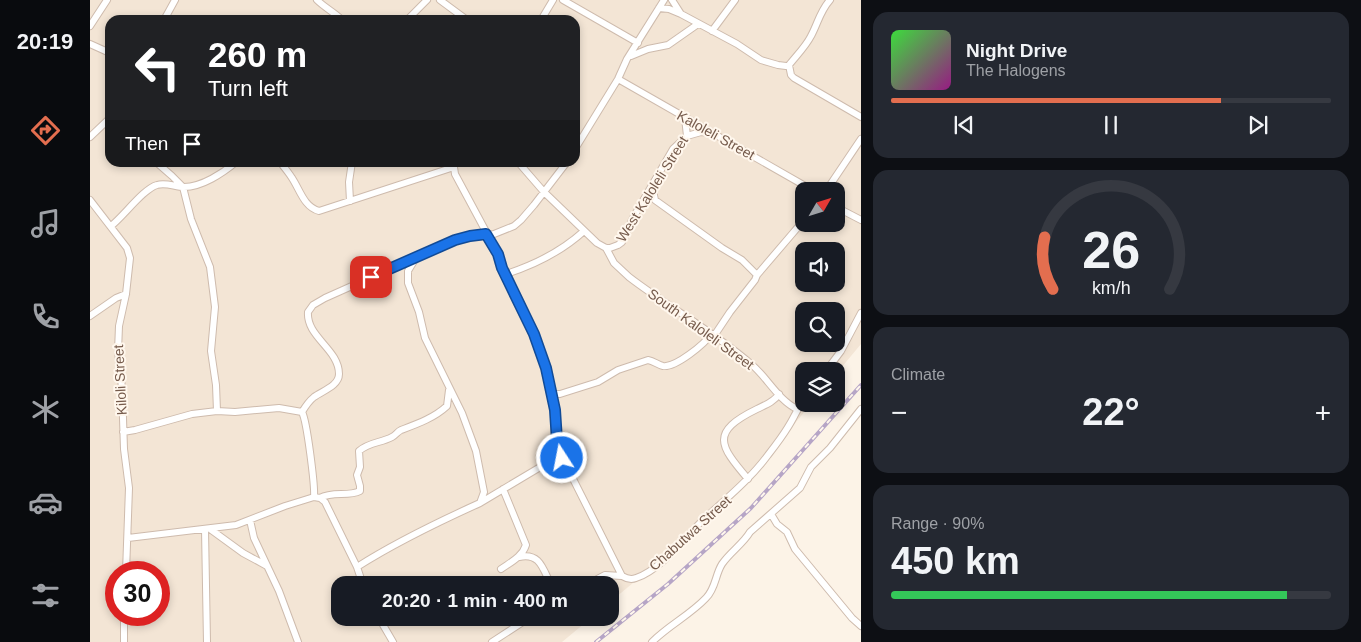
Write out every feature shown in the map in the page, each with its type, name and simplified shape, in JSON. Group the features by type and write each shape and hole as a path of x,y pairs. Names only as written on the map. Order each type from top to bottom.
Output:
{"street":[{"path":"90,26 107,0"},
{"path":"167,13 175,0"},
{"path":"317,0 326,9 336,15"},
{"path":"412,15 427,0"},
{"path":"440,0 460,15"},
{"path":"544,15 553,0"},
{"path":"563,0 638,43"},
{"path":"580,142 618,79 629,56 664,0"},
{"path":"672,0 681,14"},
{"path":"712,31 735,0"},
{"path":"659,8 681,14 767,62 786,66 805,46 819,15 830,0"},
{"path":"629,56 648,49 668,45 698,24"},
{"path":"90,44 105,51"},
{"path":"789,65 791,75 794,78 861,117"},
{"name":"Kaloleli Street","path":"618,79 798,182"},
{"name":"West Kaloleli Street","path":"522,167 544,192 597,243 606,248 618,245 622,242 641,204 673,149 687,136 685,118"},
{"path":"90,137 105,123"},
{"path":"687,136 701,132 710,133"},
{"path":"832,182 861,139"},
{"path":"162,167 183,187 191,219 208,260 213,278 214,307 211,351 216,385 217,411"},
{"path":"111,226 150,189 157,185 164,184 183,187 214,178 229,167"},
{"path":"284,167 292,177 305,201 314,209 320,210 448,167"},
{"path":"350,200 349,182 351,167"},
{"path":"454,167 455,174 498,254 502,268 534,334 546,368 552,394 557,441 562,458 622,576"},
{"path":"302,412 314,398 336,382 339,375 338,368 330,351 309,322 307,317 309,309 325,298 455,240 470,236 494,234 514,226 544,192 562,167"},
{"path":"652,186 655,200 742,260 757,275"},
{"name":"Kiloli Street","path":"90,200 111,226 126,248 130,258 118,337 123,432 129,488 127,561"},
{"path":"641,204 655,200"},
{"path":"845,212 861,220"},
{"path":"506,274 528,267 554,253 584,231"},
{"path":"552,394 560,394 598,382 618,370 648,360 663,366 672,365 702,345 795,231"},
{"name":"South Kaloleli Street","path":"606,248 614,263 629,277 752,365 788,403 795,408"},
{"path":"418,257 408,271 408,283 419,312 425,338 462,414 476,451 484,492 480,503"},
{"path":"90,316 116,298 126,294"},
{"path":"833,362 841,352 861,313"},
{"path":"128,538 236,525 279,508 327,495 351,494 360,491 358,475 360,451 366,446 391,437 422,422 443,409 448,403 449,389"},
{"path":"748,479 726,450 723,442 724,436 732,424 741,417 772,401 779,394"},
{"path":"123,432 192,414 217,411 236,412 279,408 302,412"},
{"path":"652,642 708,597 714,588 723,562 745,540 750,532 800,488 811,466 830,448 861,409"},
{"path":"302,412 306,423 317,498 325,502 360,576"},
{"name":"Chabutwa Street","path":"622,576 635,579 663,560 748,479 767,457 789,426 796,412"},
{"path":"357,566 449,516 480,503 547,463 562,458"},
{"path":"501,569 518,558 526,545 503,489"},
{"path":"771,514 777,524 786,532 795,549 852,618 861,626"},
{"path":"250,520 252,531 279,591 298,642"},
{"path":"208,529 243,553 267,566"},
{"path":"206,642 208,529"},
{"path":"518,558 530,555 536,558 546,576"},
{"path":"603,576 622,576"},
{"path":"124,626 124,642"},
{"path":"384,626 393,642"},
{"path":"492,642 517,626"}],"shaded area":[{"path":"90,0 861,0 861,344 845,363 795,362 795,412 804,412 726,506 619,595 619,576 331,576 331,626 581,626 562,642 90,642"}],"railway":[{"path":"596,642 668,584 751,508 861,385"}],"route":[{"path":"371,277 455,240 486,234 498,254 515,298 534,334 546,368 555,410 557,441 562,458"}]}
